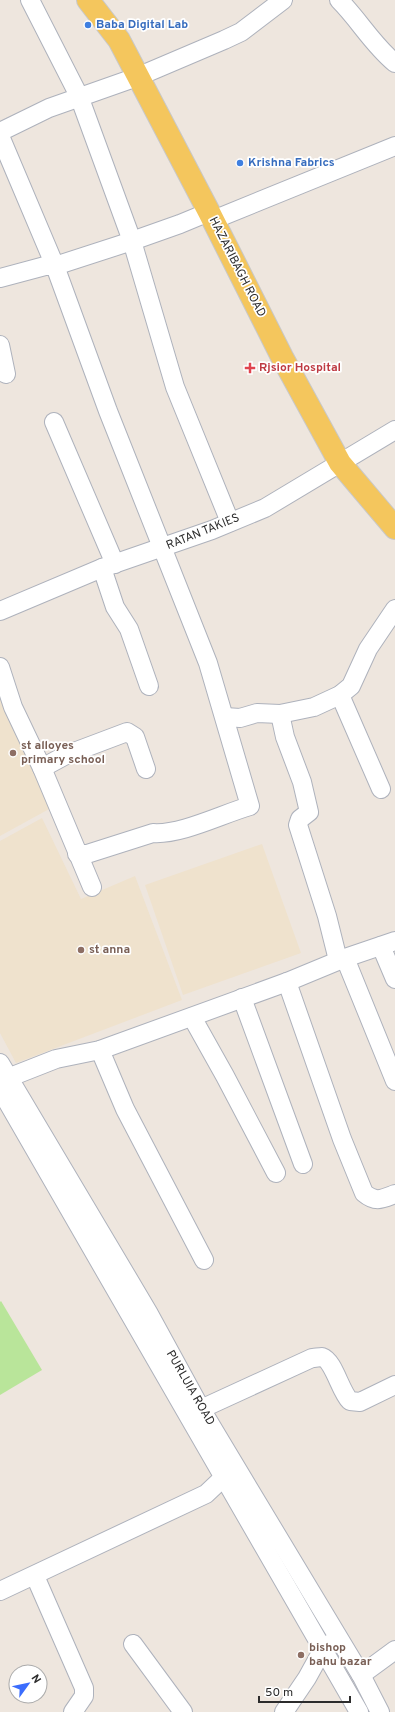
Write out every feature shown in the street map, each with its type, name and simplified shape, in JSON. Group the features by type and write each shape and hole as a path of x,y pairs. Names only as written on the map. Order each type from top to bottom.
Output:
{"main road":[{"name":"HAZARIBAGH ROAD","path":"88,0 119,40 211,216 282,357 340,463 395,528"}],"street":[{"path":"30,0 79,96 132,241 175,387 230,522"},
{"path":"0,132 50,108 79,96 137,77 241,32 283,0"},
{"path":"339,0 356,18 365,32 395,64"},
{"path":"0,136 55,266 108,411 208,663 250,806 212,820 163,834 153,833 87,854 77,854"},
{"path":"0,278 45,266 55,266 180,224 211,216 395,146"},
{"path":"0,345 6,374"},
{"path":"54,422 109,566 115,606 129,629 149,686"},
{"name":"RATAN TAKIES","path":"0,611 109,566 163,548 265,508 395,430"},
{"path":"225,717 240,718 257,713 280,714 314,707 340,695 351,686 368,649 395,609"},
{"path":"0,667 13,707 42,768 92,887"},
{"path":"340,695 381,789"},
{"path":"280,714 285,737 302,782 309,812 300,818 298,824 342,959 395,1081"},
{"path":"42,768 66,755 127,732 135,737 146,769"},
{"path":"2,1077 56,1059 100,1050 159,1027 192,1017 287,982 342,959 388,943 395,979"},
{"path":"287,982 342,1139 364,1193 371,1199 382,1199 395,1194"},
{"path":"242,998 304,1164"},
{"path":"192,1017 276,1173"},
{"path":"100,1050 125,1109 204,1260"},
{"name":"PURLUIA ROAD","path":"2,1077 148,1312 201,1409 231,1473 338,1638 380,1712"},
{"name":"PURLUIA ROAD","path":"2,1077 231,1473 323,1649 359,1712"},
{"path":"201,1409 312,1358 322,1357 330,1363 344,1396 350,1402 360,1402 395,1385"},
{"path":"0,1591 35,1576 206,1494 231,1473"},
{"path":"35,1576 84,1688 84,1696 73,1712"},
{"path":"284,1712 307,1678 323,1649 338,1638"},
{"path":"134,1644 183,1712"},
{"path":"360,1675 395,1650"}],"shaded area":[{"name":"st alloyes primary school","path":"0,698 51,808 0,836"},
{"name":"st anna","path":"42,818 81,899 135,876 182,1000 16,1063 0,1033 0,841"},
{"name":"st anna","path":"262,844 301,953 183,995 145,885"}],"green space":[{"path":"1,1301 42,1370 0,1395 0,1302"}],"place":[{"name":"Baba Digital Lab","path":"88,25"},
{"name":"Krishna Fabrics","path":"240,163"},
{"name":"Rjsior Hospital","path":"250,368"},
{"name":"st alloyes primary school","path":"13,753"},
{"name":"st anna","path":"81,950"},
{"name":"bishop bahu bazar","path":"301,1655"}]}
